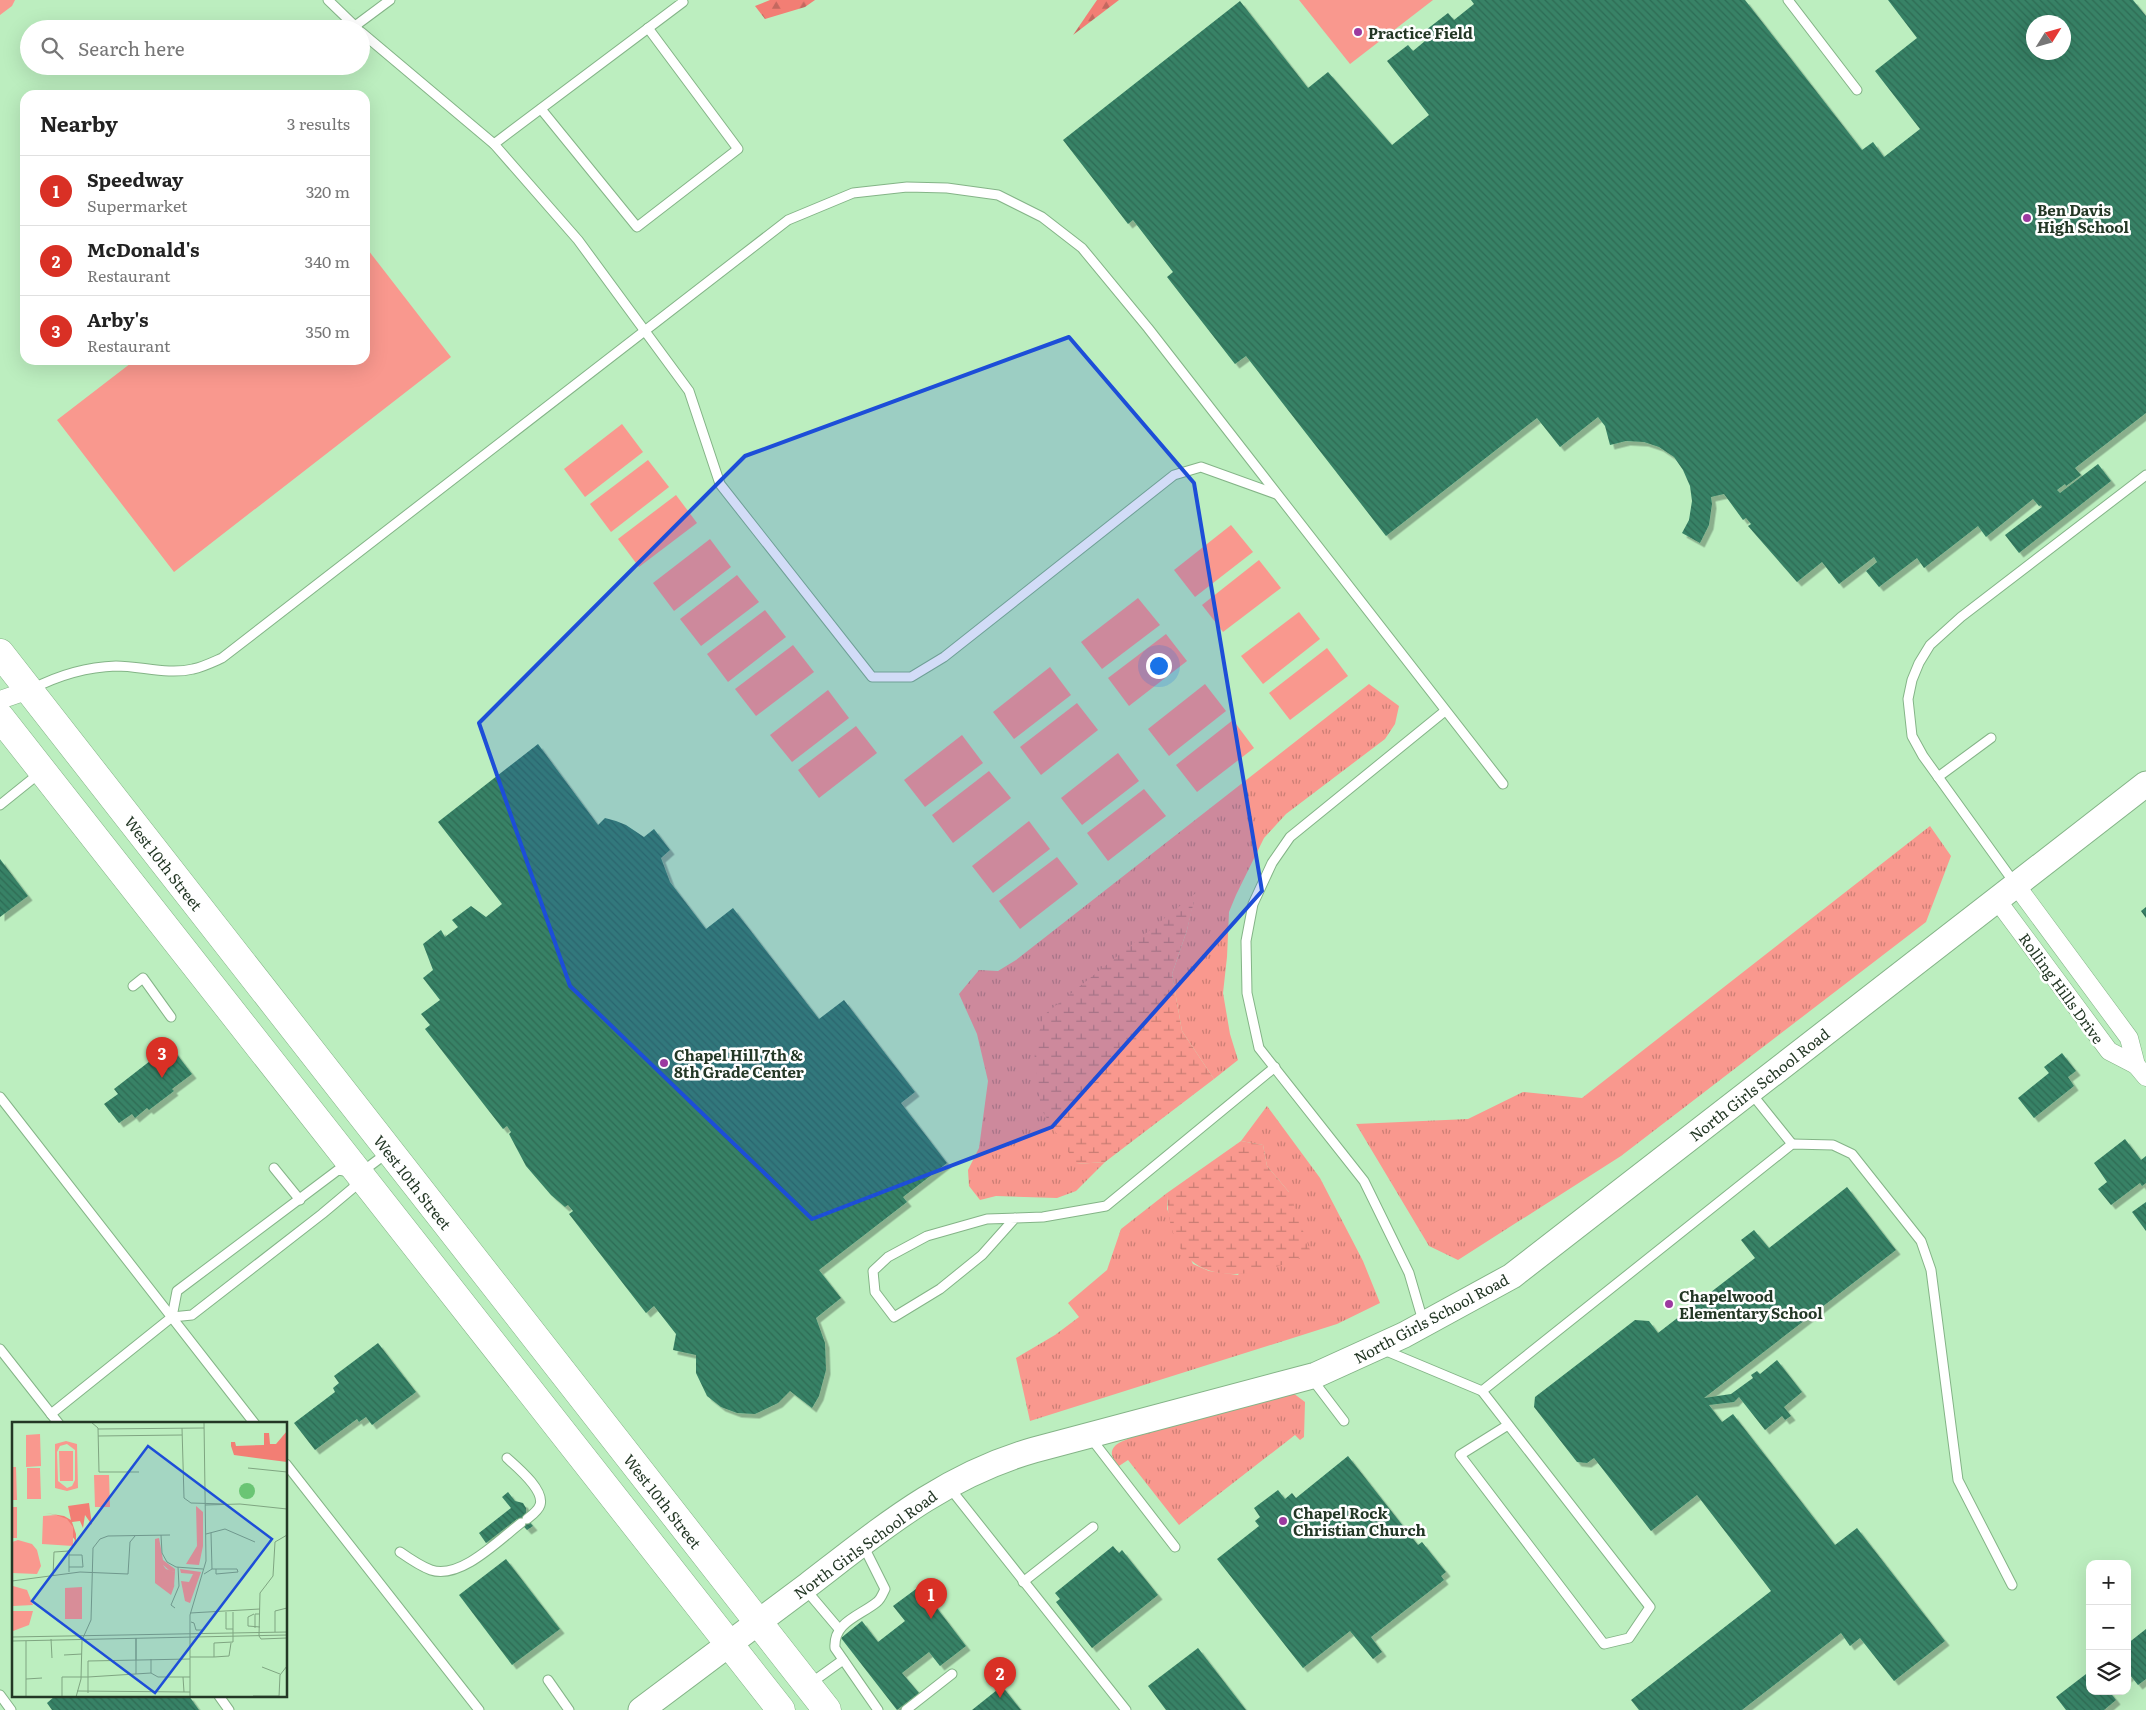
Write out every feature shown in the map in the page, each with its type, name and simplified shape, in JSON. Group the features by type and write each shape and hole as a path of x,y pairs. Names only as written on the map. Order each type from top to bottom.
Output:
{"main road":[{"name":"West 10th Street","path":"0,653 827,1710"},
{"path":"0,717 781,1710"},
{"name":"North Girls School Road","path":"640,1710 915,1504 947,1485 1006,1458 1328,1371 1424,1325 1512,1276 2146,784"}],"street":[{"path":"0,700 29,690"},
{"name":"Rolling Hills Drive","path":"2016,885 2129,1038 2141,1071"},
{"name":"Rolling Hills Drive","path":"1997,900 2109,1051 2141,1071"}],"lane":[{"path":"328,0 349,20"},
{"path":"368,20 390,0"},
{"path":"494,144 683,2 682,0"},
{"path":"1788,0 1857,90"},
{"path":"541,109 637,227 738,148 648,28"},
{"path":"370,39 494,144 578,240 689,391 720,484 872,677 911,677 944,657 1174,475 1201,467 1276,494"},
{"path":"29,690 56,677 78,670 117,666 157,670 192,669 222,658 788,220 853,193 917,187 947,188 998,195 1042,218 1082,248 1148,328 1503,784"},
{"path":"2016,885 1938,777 1912,736 1908,699 1912,680 1919,663 1930,645 1961,617 2146,475"},
{"path":"1424,1325 1409,1273 1364,1181 1259,1048 1247,993 1246,941 1253,904 1272,863 1290,837 1446,711"},
{"path":"1938,777 1991,738"},
{"path":"0,805 43,771"},
{"path":"133,986 143,978 171,1017"},
{"path":"1016,1218 982,1255 940,1288 894,1317 875,1292 873,1271 888,1256 927,1236 987,1220 1016,1218 1043,1217 1106,1206 1275,1067"},
{"path":"1750,1091 1792,1144"},
{"path":"0,1097 253,1422"},
{"path":"1482,1391 1792,1144 1833,1145 1852,1154 1921,1241 1931,1270 1958,1480 2012,1585"},
{"path":"51,1414 172,1317 192,1315 330,1208 353,1188 359,1174 389,1151"},
{"path":"274,1168 300,1200"},
{"path":"172,1317 177,1291 338,1170 359,1174"},
{"path":"1379,1348 1482,1391 1650,1607 1629,1638 1604,1644 1460,1455 1508,1425"},
{"path":"0,1349 57,1422"},
{"path":"1310,1377 1344,1421"},
{"path":"1089,1435 1175,1547"},
{"path":"400,1552 432,1571 450,1571 468,1564 538,1509 541,1502 539,1493 525,1475 507,1458"},
{"path":"288,1467 479,1710"},
{"path":"947,1485 1126,1710"},
{"path":"1023,1582 1093,1528"},
{"path":"862,1543 885,1589 879,1601 839,1629 834,1639 835,1648 878,1710"},
{"path":"804,1588 839,1629"},
{"path":"807,1686 843,1660"},
{"path":"906,1710 952,1674"},
{"path":"548,1680 569,1710"},
{"path":"0,1695 11,1710"},
{"path":"220,1698 229,1710"}],"highlighted area":[{"path":"1069,337 1194,483 1262,891 1052,1127 812,1219 570,986 479,723 745,456"}],"green space":[{"path":"0,0 15,0 12,6 0,15"},
{"path":"770,0 815,0 805,7 765,19 755,6"},
{"path":"1097,0 1119,0 1073,35"},
{"name":"Practice Field","path":"1299,0 1433,0 1350,64"},
{"path":"370,252 451,357 174,572 57,420 128,365 370,365"},
{"path":"622,424 643,452 585,497 564,469"},
{"path":"648,460 669,487 611,532 590,504"},
{"path":"676,495 697,523 639,567 618,539"},
{"path":"1231,525 1253,552 1195,597 1174,570"},
{"path":"710,539 731,567 674,611 653,583"},
{"path":"1259,560 1281,588 1223,632 1202,605"},
{"path":"737,575 759,602 701,646 680,619"},
{"path":"1138,598 1160,625 1102,669 1081,642"},
{"path":"765,610 786,637 728,682 707,654"},
{"path":"1299,612 1320,639 1263,684 1241,656"},
{"path":"1166,634 1187,661 1129,706 1108,678"},
{"path":"793,645 814,672 756,716 735,689"},
{"path":"1327,648 1348,676 1290,720 1269,693"},
{"path":"1050,667 1071,695 1014,739 993,712"},
{"path":"1205,684 1226,711 1169,756 1148,729"},
{"path":"1369,684 1399,706 1395,724 1385,739 1286,814 1264,838 1229,912 1223,993 1230,1034 1238,1060 1214,1079 1182,1031 1172,974 1187,930 1195,894 1076,1164 1105,1162 1076,1191 1057,1198 996,1196 980,1200 969,1186 968,1170 979,1148 988,1081 977,1034 959,994 979,970 998,971 1016,960"},
{"path":"828,690 849,718 792,762 770,735"},
{"path":"1077,703 1098,730 1041,775 1020,747"},
{"path":"1233,720 1254,748 1197,792 1176,765"},
{"path":"856,726 877,753 819,798 798,770"},
{"path":"962,735 983,763 925,807 904,780"},
{"path":"1118,753 1139,781 1082,825 1061,798"},
{"path":"989,771 1011,798 953,843 932,815"},
{"path":"1144,789 1166,816 1108,861 1087,833"},
{"path":"1029,821 1050,849 993,893 972,866"},
{"path":"1930,826 1951,856 1926,922 1621,1156 1458,1260 1429,1246 1356,1124 1468,1119 1523,1092 1582,1098"},
{"path":"1057,857 1078,884 1020,929 999,901"},
{"path":"1196,893 1187,930 1172,974 1182,1031 1214,1079 1105,1162 1076,1164 1041,1109 1034,1051 1044,1015"},
{"path":"1267,1106 1320,1178 1363,1261 1380,1303 1337,1324 1030,1421 1016,1358 1055,1335 1079,1317 1068,1303 1107,1270 1121,1229 1167,1193 1167,1209 1193,1264 1209,1271 1238,1275 1289,1192 1267,1166 1263,1145 1241,1141"},
{"path":"1241,1141 1263,1145 1267,1166 1289,1192 1311,1253 1285,1264 1260,1271 1235,1274 1214,1272 1195,1263 1180,1248 1171,1225 1167,1193"},
{"path":"1293,1393 1305,1402 1304,1437 1300,1440 1295,1435 1179,1525 1128,1460 1119,1466 1112,1456 1115,1446 1144,1433"}],"building":[{"path":"1471,0 1745,0 1862,150 1873,142 1884,157 1920,129 1875,71 1917,38 1888,0 2133,0 2146,16 2146,413 2075,468 2081,475 2057,490 2060,493 2098,464 2111,481 2019,553 2005,535 2042,507 2033,499 1986,537 1978,526 1924,568 1917,558 1879,587 1866,571 1877,562 1874,557 1839,584 1822,562 1797,582 1748,526 1751,524 1746,518 1743,520 1724,494 1711,497 1709,525 1700,543 1682,533 1689,520 1692,501 1690,486 1683,470 1674,457 1659,447 1644,442 1626,441 1610,445 1605,426 1598,417 1560,447 1537,418 1386,536 1246,356 1235,364 1167,277 1173,272 1133,220 1128,224 1063,140 1240,1 1308,88 1328,72 1392,145 1429,115 1387,61 1408,45 1413,51 1431,36 1426,30 1448,13 1454,20 1474,4"},
{"path":"538,744 598,825 605,818 626,825 644,837 654,829 670,850 661,858 670,882 706,929 733,908 819,1019 844,1000 915,1092 901,1103 947,1163 903,1197 907,1202 819,1270 841,1298 816,1318 825,1343 826,1370 819,1396 812,1408 790,1391 778,1403 755,1414 737,1413 721,1407 707,1396 696,1373 696,1355 673,1350 676,1334 654,1306 646,1313 569,1214 573,1211 568,1205 565,1207 551,1195 526,1166 509,1134 511,1132 507,1126 503,1129 425,1029 430,1025 421,1014 440,1000 423,978 433,970 423,944 441,930 445,937 458,927 452,920 471,906 486,917 502,904 438,822"},
{"path":"0,859 28,896 0,917"},
{"path":"2146,907 2146,918 2141,911"},
{"path":"172,1048 192,1074 149,1110 147,1108 135,1118 132,1114 119,1123 104,1104 118,1094 114,1089 150,1061 152,1063"},
{"path":"2062,1053 2076,1071 2068,1077 2074,1086 2034,1118 2018,1098 2049,1073 2044,1067"},
{"path":"2125,1139 2141,1160 2146,1156 2146,1183 2142,1186 2140,1183 2111,1205 2098,1189 2107,1182 2094,1163"},
{"path":"1847,1187 1896,1250 1704,1398 1731,1394 1753,1378 1751,1375 1757,1371 1760,1374 1777,1360 1802,1392 1784,1407 1791,1416 1785,1420 1782,1416 1765,1430 1739,1397 1734,1402 1709,1405 1722,1422 1733,1414 1835,1545 1857,1528 1945,1641 1894,1681 1860,1638 1850,1646 1841,1633 1742,1710 1639,1710 1631,1700 1771,1591 1697,1495 1651,1531 1594,1458 1587,1463 1577,1462 1534,1407 1535,1397 1635,1320 1649,1321 1658,1333 1755,1258 1741,1240 1754,1230 1769,1248"},
{"path":"2146,1202 2146,1231 2132,1212"},
{"path":"378,1343 416,1392 372,1425 366,1417 359,1422 357,1419 315,1450 294,1423 335,1392 333,1388 339,1383 334,1376"},
{"path":"1348,1456 1418,1545 1422,1542 1446,1572 1441,1576 1444,1580 1371,1637 1382,1652 1373,1659 1350,1631 1303,1668 1217,1559 1259,1526 1255,1521 1260,1517 1254,1508 1278,1490 1285,1499 1292,1493 1296,1498"},
{"path":"508,1492 515,1501 523,1503 526,1508 526,1518 533,1526 527,1530 517,1519 486,1543 479,1533 511,1508 502,1497"},
{"path":"1113,1546 1119,1553 1122,1550 1158,1595 1092,1648 1056,1602 1060,1599 1055,1593"},
{"path":"506,1559 560,1629 512,1665 459,1595"},
{"path":"920,1586 966,1646 940,1666 929,1652 902,1673 919,1693 897,1710 841,1638 862,1621 878,1642 905,1621 893,1606"},
{"path":"2146,1629 2146,1679 2138,1685 2131,1676 2131,1641"},
{"path":"1198,1648 1246,1710 1166,1710 1148,1686"},
{"path":"2086,1674 2086,1695 2112,1695 2116,1700 2104,1710 2066,1710 2056,1697"},
{"path":"1002,1686 1021,1710 972,1710"},
{"path":"53,1698 190,1698 199,1710 52,1710 47,1703"}],"place":[{"name":"Practice Field","path":"1358,32"},
{"name":"Ben Davis High School","path":"2027,218"},
{"name":"Chapel Hill 7th & 8th Grade Center","path":"664,1063"},
{"name":"Arby's","path":"162,1078"},
{"name":"Chapelwood Elementary School","path":"1669,1304"},
{"name":"Chapel Rock Christian Church","path":"1283,1521"},
{"name":"Speedway","path":"931,1619"},
{"name":"McDonald's","path":"1000,1698"}]}
